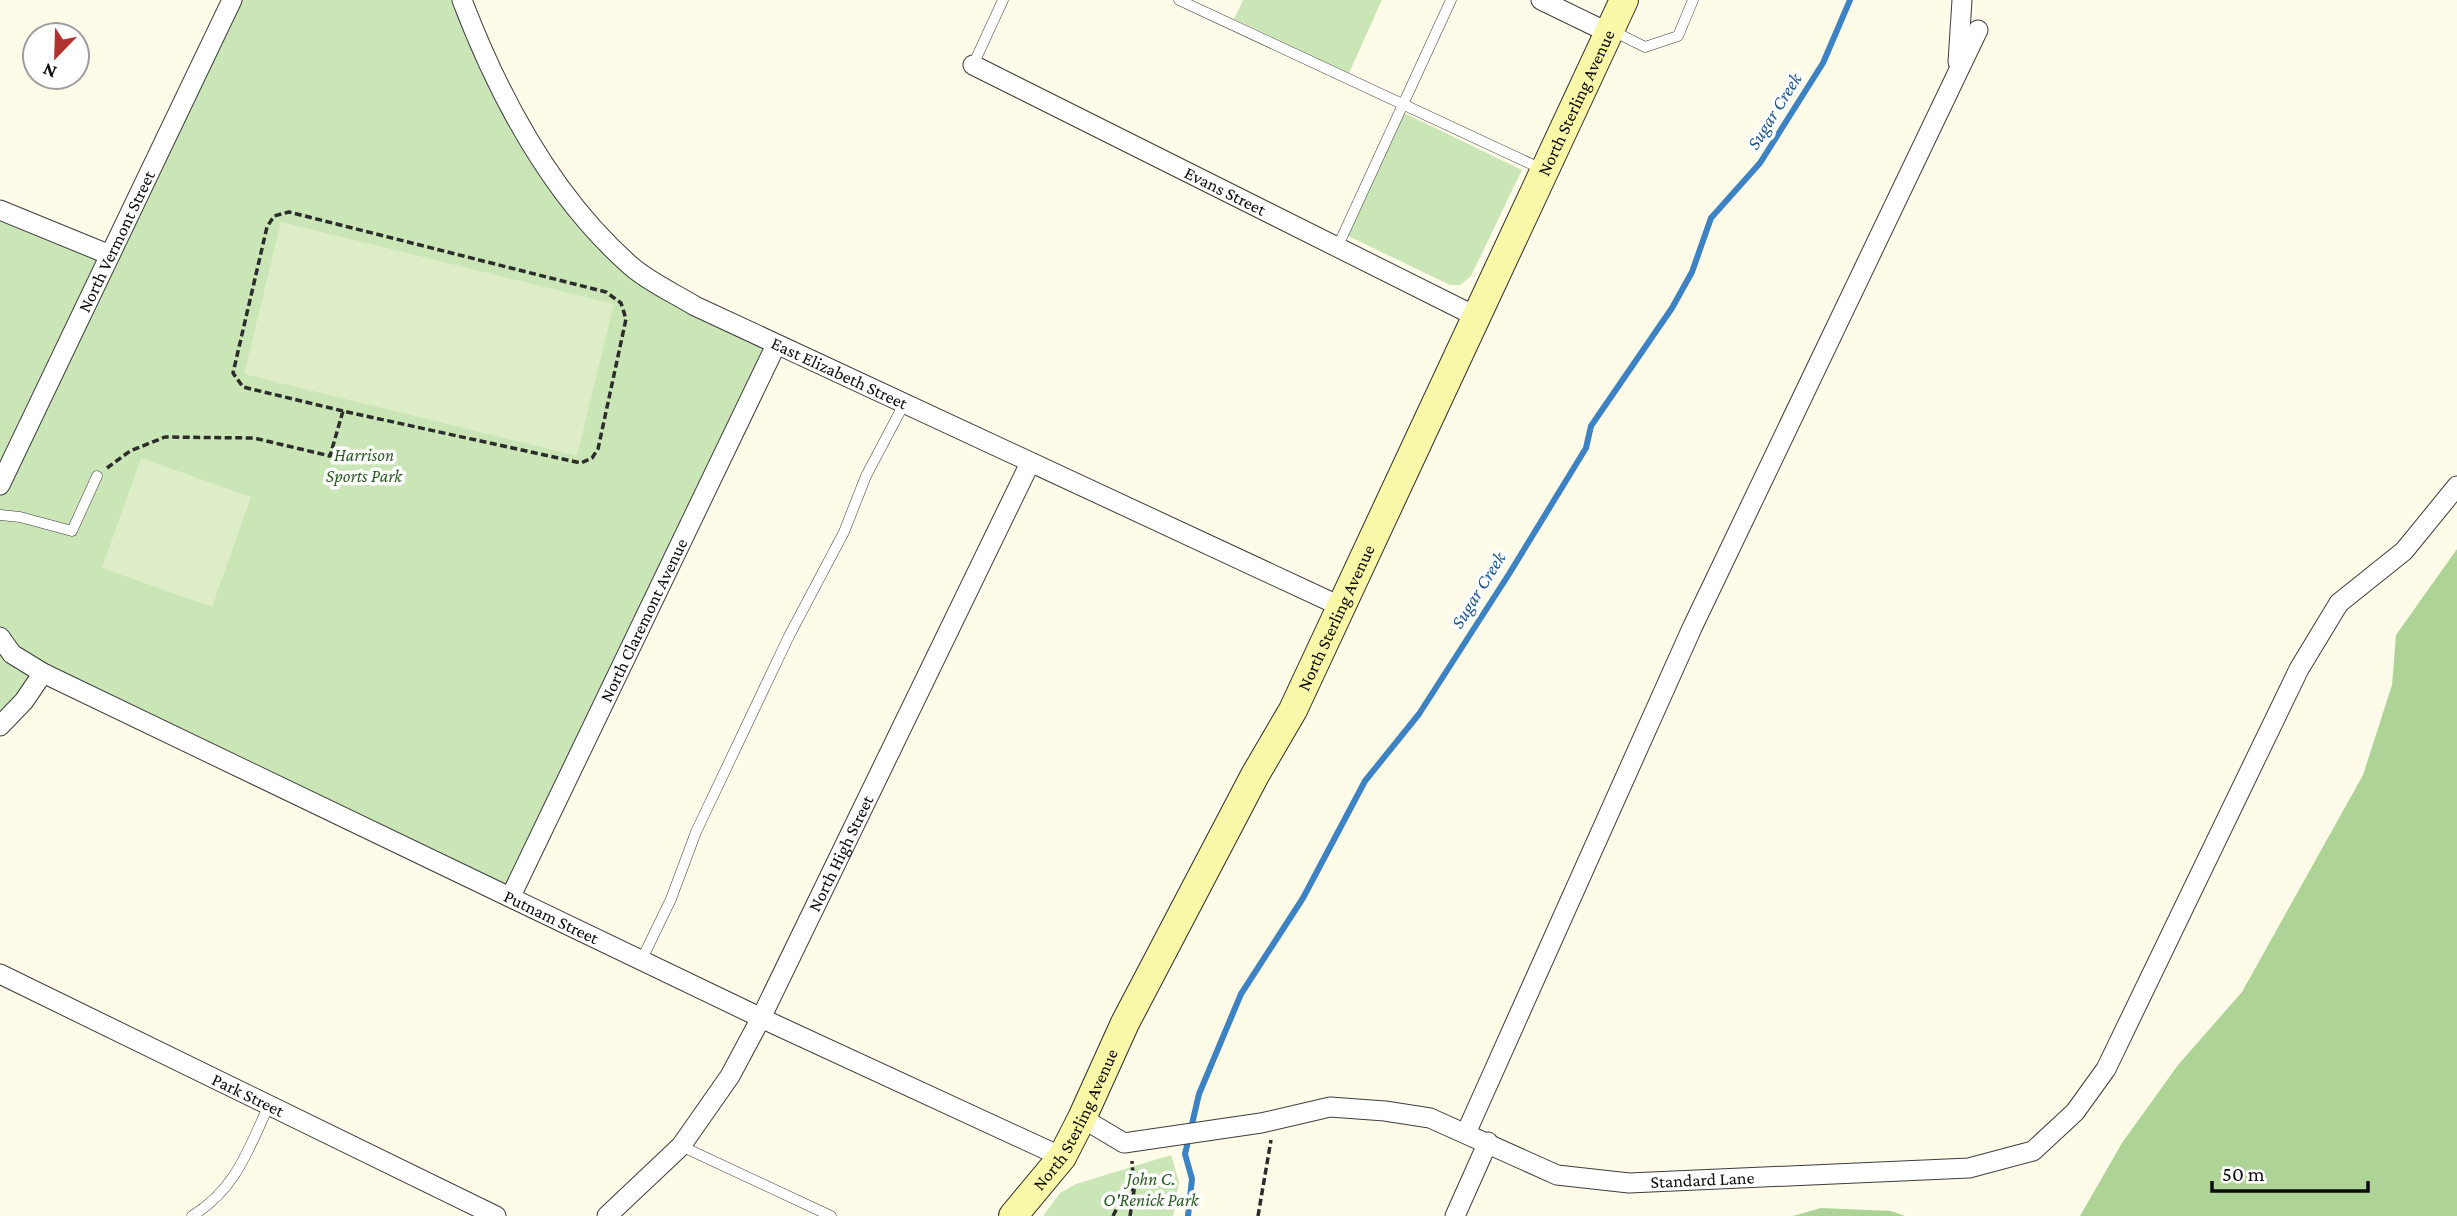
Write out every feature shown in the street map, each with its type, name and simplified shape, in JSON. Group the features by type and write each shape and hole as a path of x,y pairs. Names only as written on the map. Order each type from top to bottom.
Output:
{"main road":[{"name":"North Sterling Avenue","path":"1013,1216 1062,1157 1083,1118 1125,1023 1255,775 1293,710 1624,0"}],"street":[{"name":"North Vermont Street","path":"0,485 232,0"},
{"name":"East Elizabeth Street","path":"462,0 501,89 555,182 588,225 633,268 695,306 776,345 1342,607"},
{"path":"1541,0 1610,31"},
{"path":"1958,72 1962,0"},
{"path":"1466,1133 1692,628 1978,30"},
{"name":"Evans Street","path":"973,65 1477,317"},
{"path":"0,210 110,254"},
{"name":"North Claremont Avenue","path":"511,896 776,345"},
{"name":"North High Street","path":"607,1216 681,1146 730,1076 761,1018 1031,463"},
{"name":"Standard Lane","path":"1083,1118 1124,1143 1266,1130 1331,1107 1430,1118 1557,1175 1629,1183 1969,1168 2033,1151 2075,1112 2106,1069 2299,669 2339,603 2404,551 2457,486"},
{"path":"0,637 6,652 43,673 24,701 0,726"},
{"name":"Putnam Street","path":"43,673 761,1018 1062,1157"},
{"name":"Park Street","path":"0,974 496,1216"},
{"path":"1455,1216 1488,1142"}],"lane":[{"path":"973,65 1003,0"},
{"path":"1179,0 1544,170"},
{"path":"1336,248 1451,0"},
{"path":"1610,31 1645,47 1678,36 1693,0"},
{"path":"642,959 671,899 696,832 789,636 844,532 866,476 904,404"},
{"path":"0,515 72,531 97,475"},
{"path":"192,1216 210,1205 226,1190 245,1157 269,1104"},
{"path":"681,1146 831,1216"}],"path":[{"path":"289,212 592,288 606,292 621,303 626,319 598,449 592,458 581,463 343,411 243,387 233,373 267,227 274,216 289,212"},
{"path":"97,475 130,451 165,437 254,438 330,456 343,411"},
{"path":"1258,1216 1266,1130"},
{"path":"1130,1216 1134,1189 1132,1161"},
{"path":"1113,1216 1121,1200 1134,1189"}],"green space":[{"name":"Harrison Sports Park","path":"233,0 462,0 555,182 633,268 776,345 511,896 44,673 0,725 0,210 111,254"},
{"path":"1243,0 1382,0 1349,73 1234,19"},
{"path":"1402,112 1522,170 1471,276 1460,285 1450,285 1344,234"},
{"path":"281,222 614,304 577,456 244,374"},
{"path":"141,458 251,497 212,607 102,568"},
{"path":"2457,549 2457,1216 2080,1216 2122,1143 2178,1065 2242,992 2363,775 2392,685 2396,635"},
{"name":"John C. O'Renick Park","path":"1171,1155 1179,1182 1173,1216 1043,1216 1060,1193 1076,1184"},
{"path":"1821,1208 1891,1211 1905,1216 1793,1216"}],"waterway":[{"name":"Sugar Creek","path":"1188,1216 1192,1179 1185,1154 1199,1094 1241,994 1303,898 1365,781 1419,714 1586,448 1591,426 1672,308 1692,272 1711,218 1760,163 1823,63 1850,0"}]}
